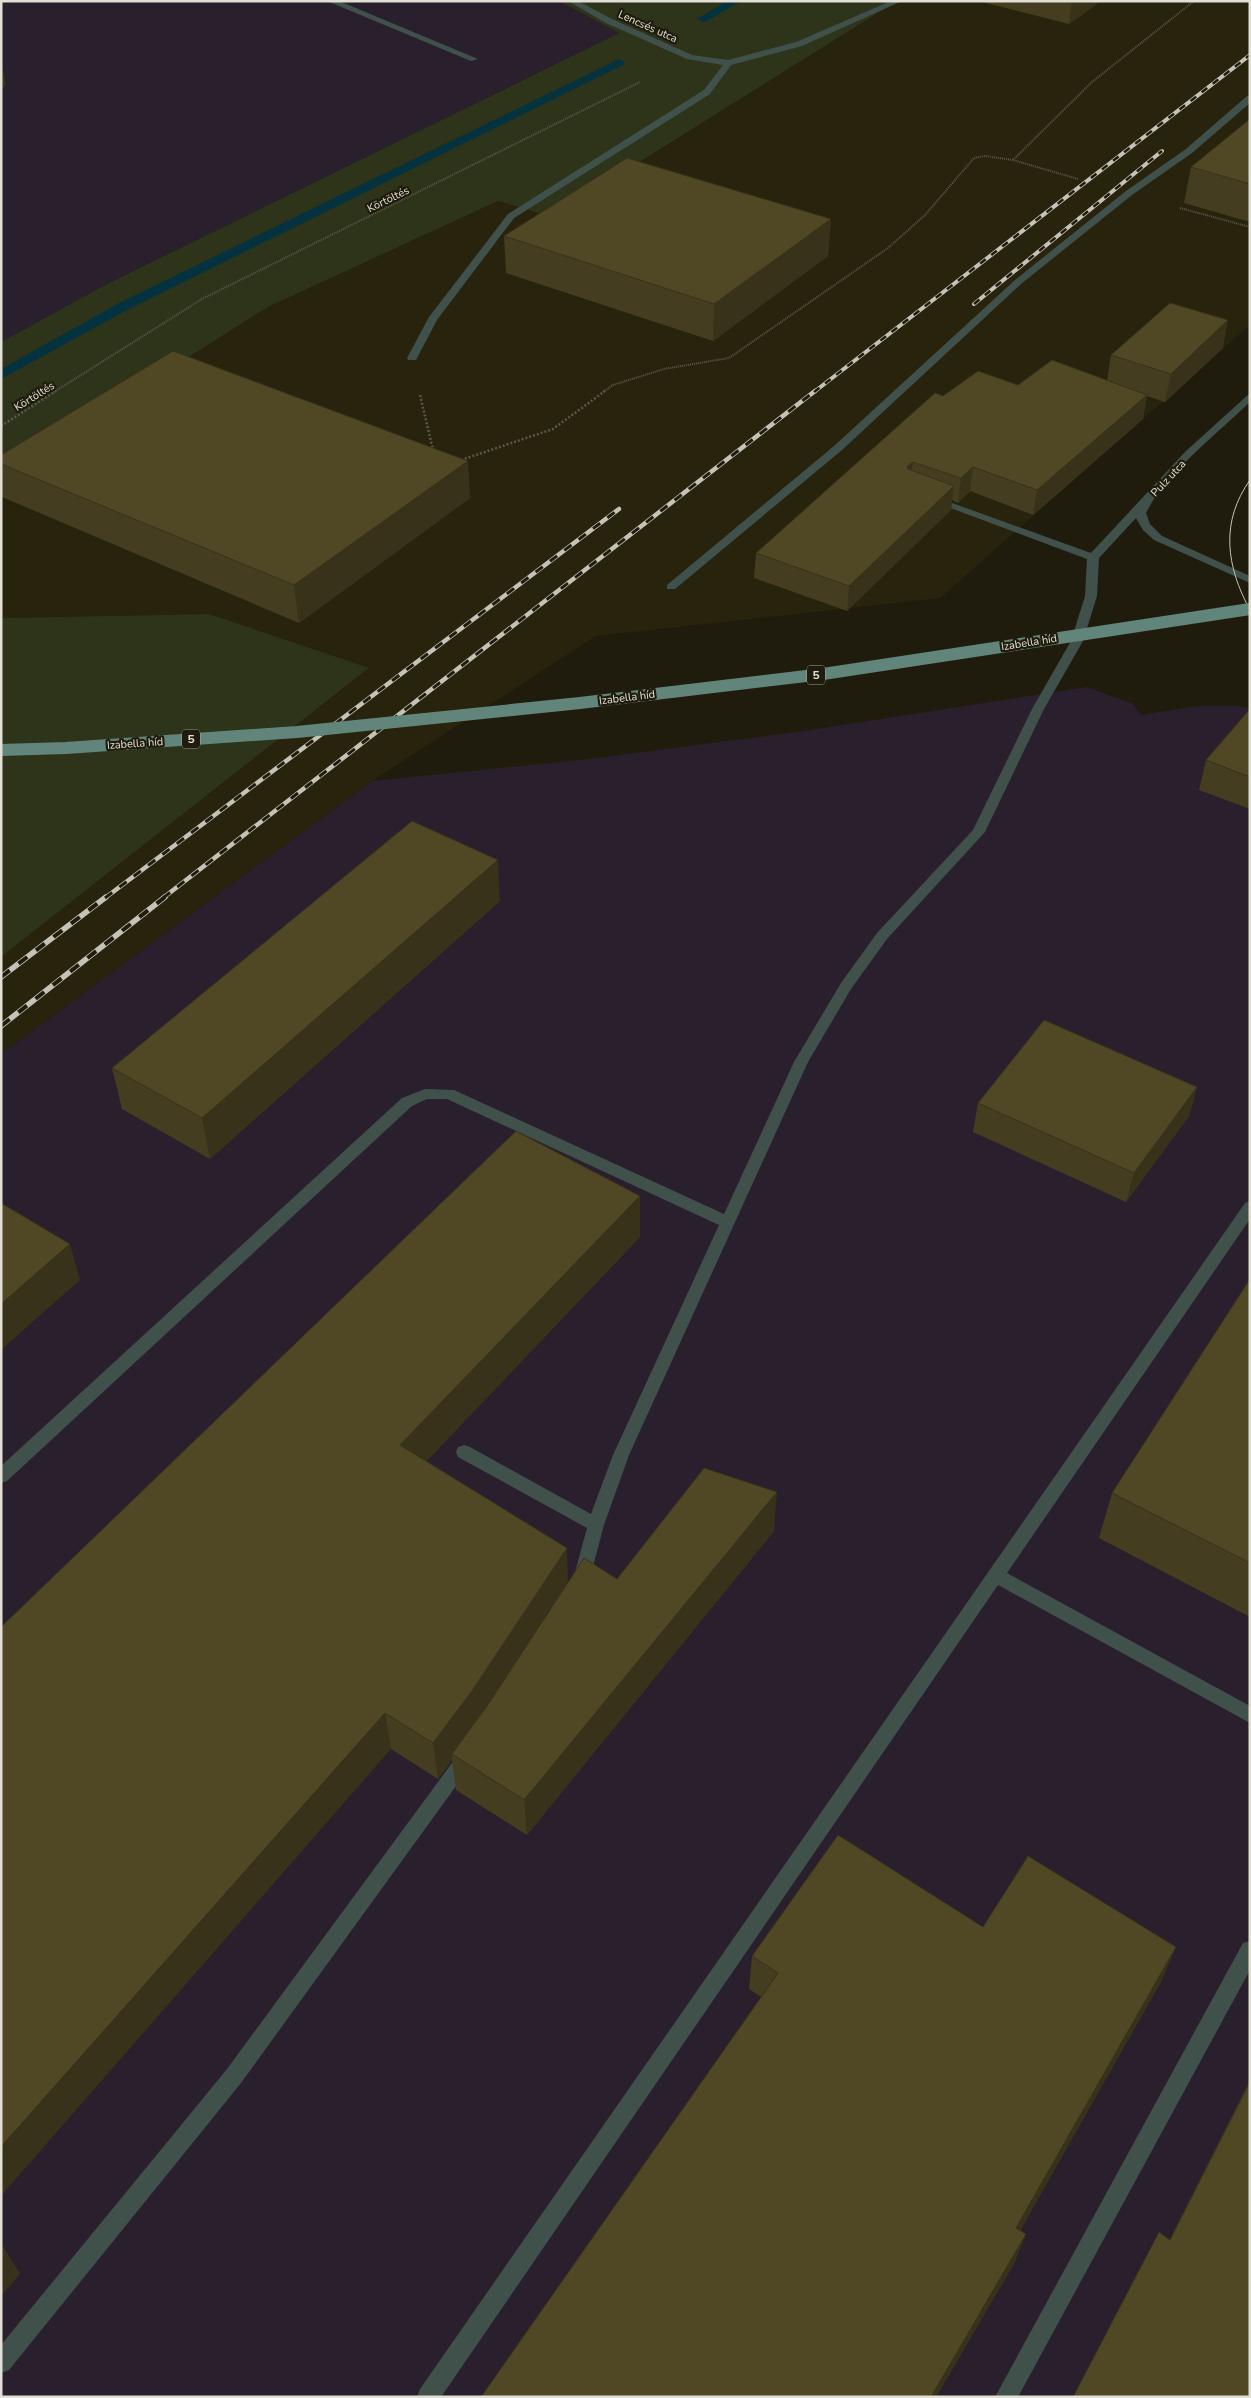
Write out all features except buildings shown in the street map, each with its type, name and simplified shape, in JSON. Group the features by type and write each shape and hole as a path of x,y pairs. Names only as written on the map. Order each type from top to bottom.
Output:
{"main road":[{"name":"Izabella híd","path":"1,750 66,748 297,732 580,703 823,674 1250,609"}],"street":[{"path":"331,1 474,60"},
{"name":"Lencsés utca","path":"572,1 609,22 690,57 728,63"},
{"path":"412,358 432,319 511,216 707,92 728,63 799,44 898,1"},
{"path":"671,588 838,448 1018,282 1130,193 1189,151 1250,98"},
{"name":"Pulz utca","path":"1250,396 1169,475 1144,504 1141,514 1148,530 1158,538 1250,580"},
{"path":"920,494 1092,556"},
{"path":"574,1595 580,1586 596,1525 621,1455 801,1062 846,986 882,936 979,832 1012,767 1038,709 1077,641 1091,596 1092,556 1144,504"},
{"path":"1,1476 407,1102 425,1094 449,1094 727,1222"},
{"path":"428,2397 1250,1207"},
{"path":"464,1452 596,1525"},
{"path":"995,1575 1250,1715"},
{"path":"1,2362 234,2076 477,1743"},
{"path":"1006,2397 1250,1950"}],"path":[{"path":"1013,160 1092,82 1194,1"},
{"name":"Körtöltés","path":"1,426 202,299 690,57"},
{"path":"455,462 553,429 613,385 664,369 729,358 888,248 925,216 974,158 985,156 1013,160 1250,227"},
{"path":"412,358 435,459"}],"shaded area":[{"path":"1,1 559,1 619,33 107,284 1,342"},
{"path":"897,1 1250,1 1250,325 940,598 596,636 372,781 1,1054 1,957 368,669 209,614 1,618 1,476 268,307 498,201 553,217"},
{"path":"1087,687 1133,704 1141,715 1198,706 1250,708 1250,2397 1,2397 1,1054 372,781 589,759 804,731"}],"green space":[{"path":"559,1 897,1 552,217 498,201 268,307 1,476 1,342 107,284 619,33"},
{"path":"209,614 369,668 1,957 1,618"}],"waterway":[{"path":"703,19 736,1"},
{"path":"1,375 124,306 619,63"}],"tram line":[{"path":"1250,480 1240,496 1230,528 1232,561 1242,594 1250,610"}],"railway":[{"path":"814,392 1250,55"},
{"path":"974,304 1162,151"},
{"path":"163,898 815,391"},
{"path":"105,898 619,509"},
{"path":"1,977 106,897"},
{"path":"1,1026 165,897"}]}
